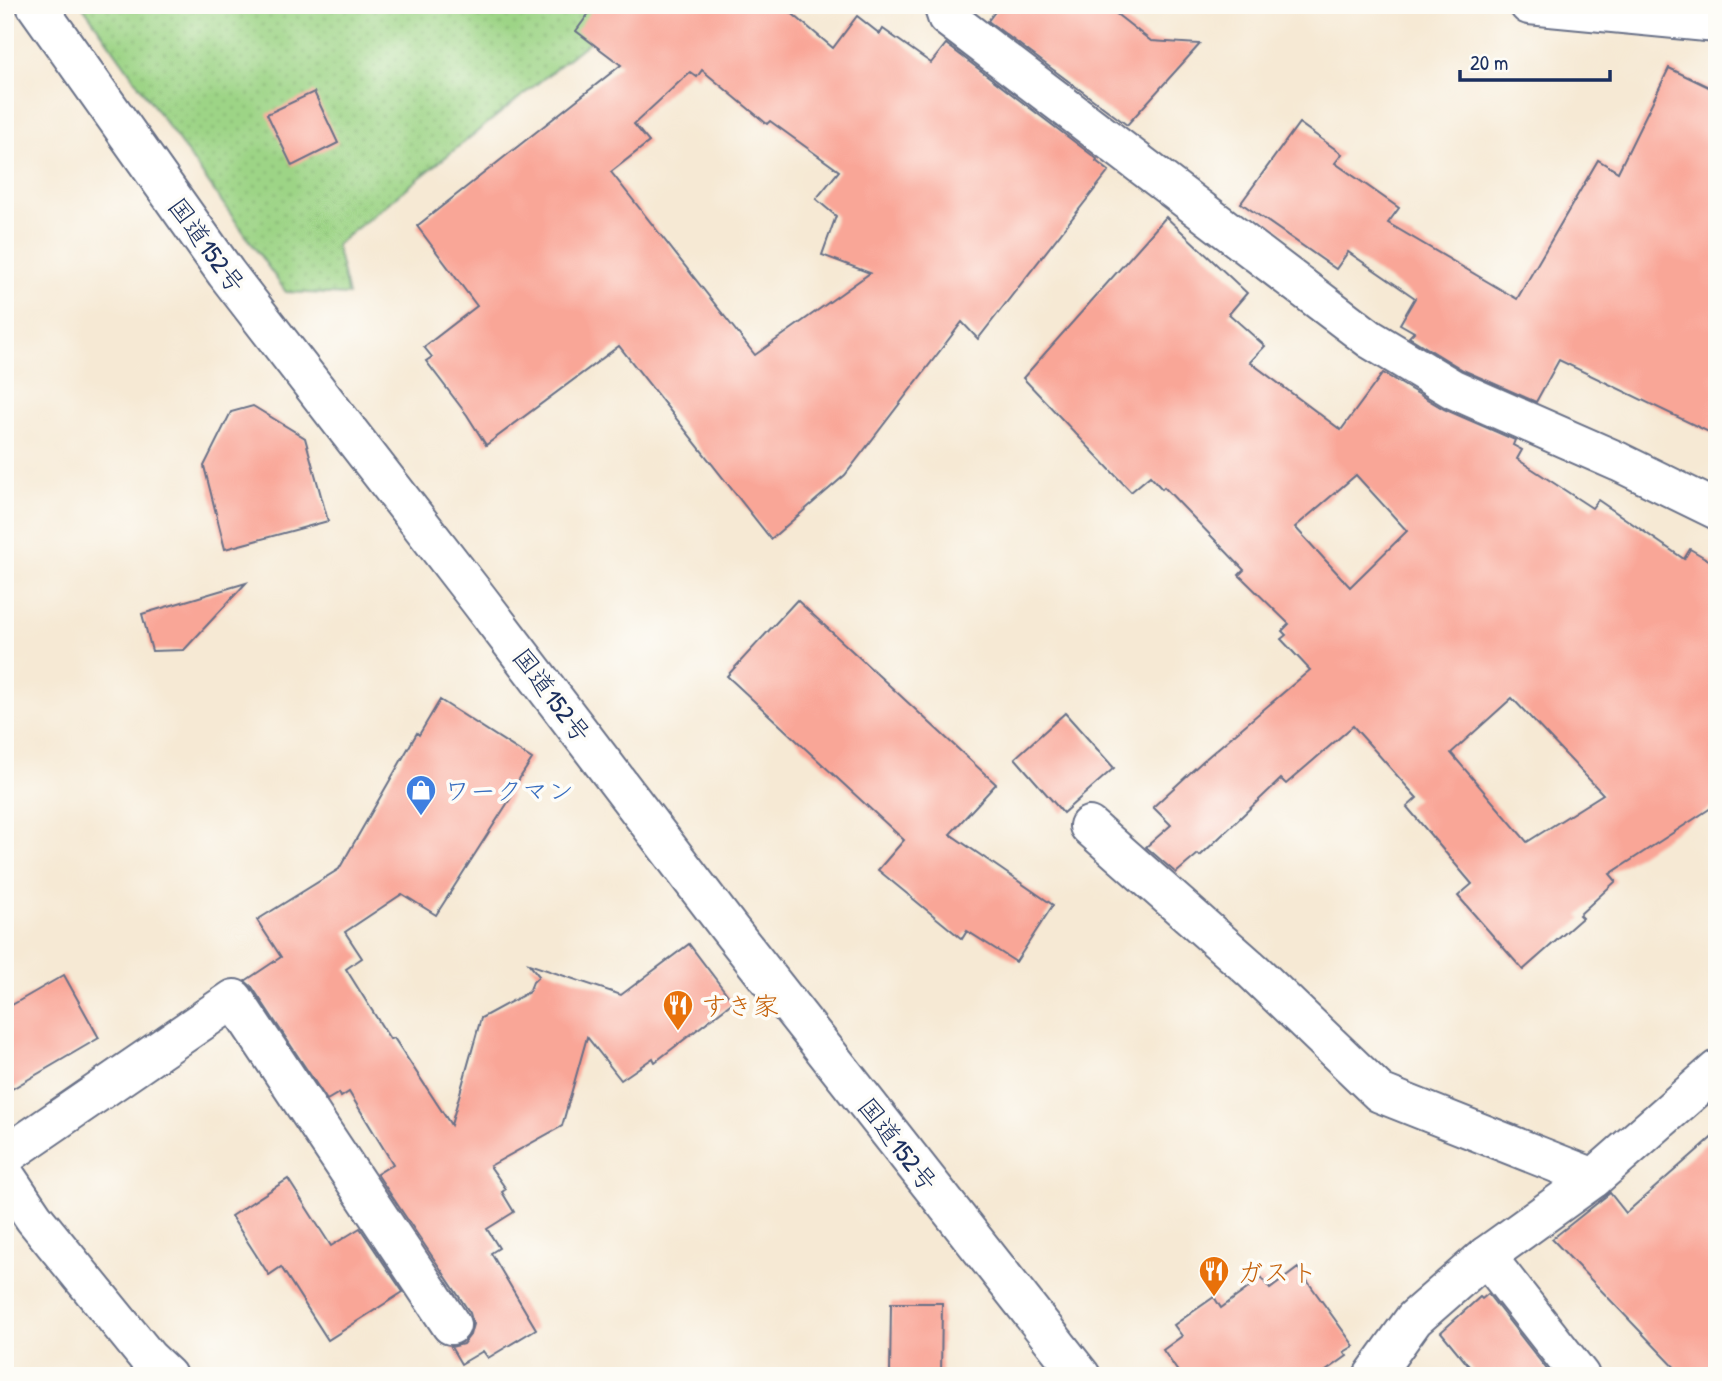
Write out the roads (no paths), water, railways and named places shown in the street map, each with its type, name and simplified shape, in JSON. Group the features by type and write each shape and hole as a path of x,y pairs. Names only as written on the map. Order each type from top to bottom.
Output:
{"main road":[{"name":"国道152号","path":"36,5 226,274 488,611 727,927 1081,1376"},
{"path":"943,5 947,17 1370,339 1453,389 1619,462 1717,510"},
{"path":"1529,5 1717,23"},
{"path":"1088,826 1253,971 1380,1093 1594,1178"},
{"path":"5,1156 234,999 451,1325"},
{"path":"1373,1376 1414,1319 1486,1256 1594,1178 1717,1070"},
{"path":"5,1175 34,1218 148,1358 167,1376"},
{"path":"1486,1256 1580,1376"}],"place":[{"name":"ワークマン","path":"421,817"},
{"name":"すき家","path":"678,1032"},
{"name":"ガスト","path":"1214,1298"}]}
